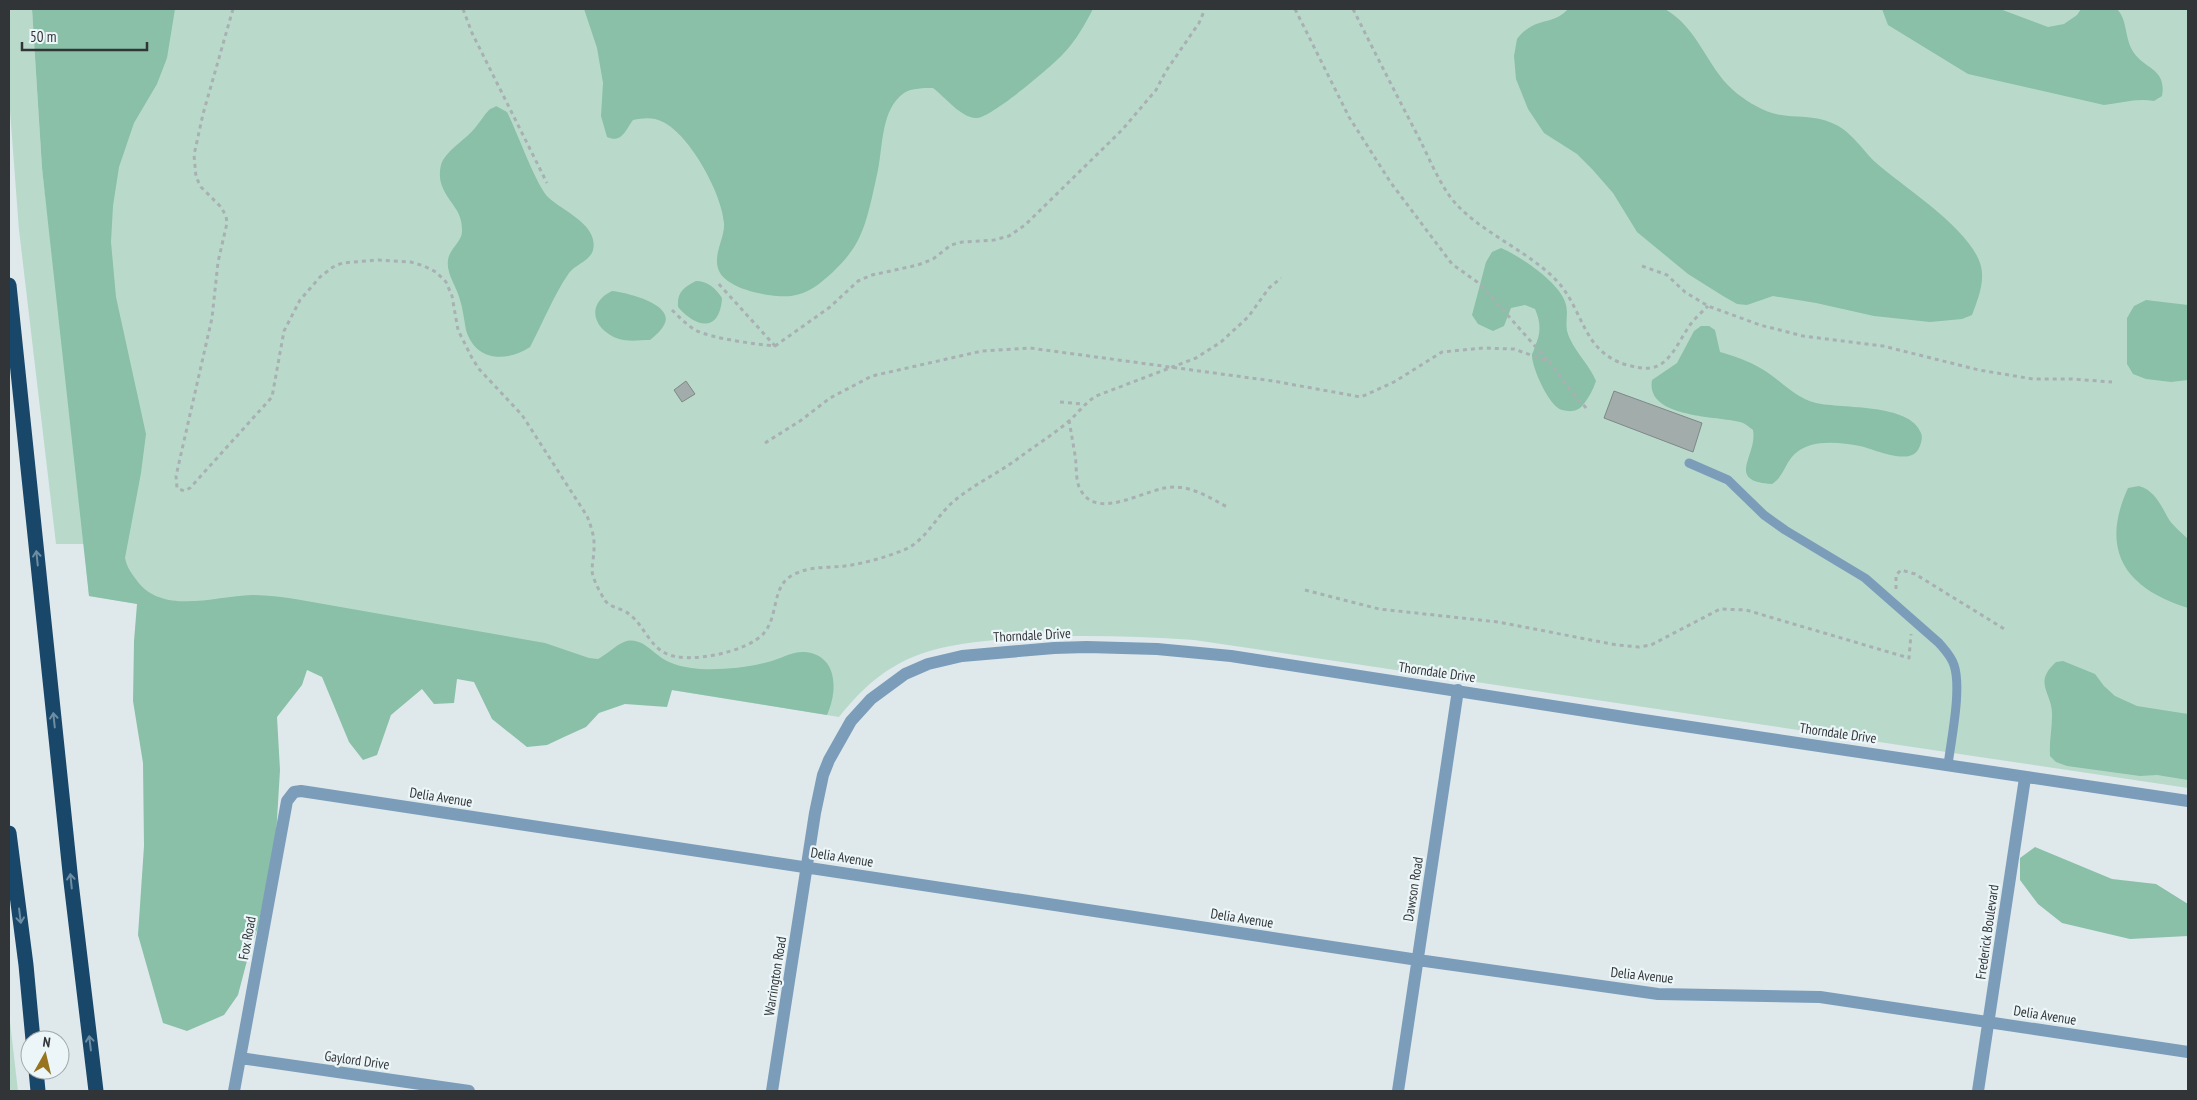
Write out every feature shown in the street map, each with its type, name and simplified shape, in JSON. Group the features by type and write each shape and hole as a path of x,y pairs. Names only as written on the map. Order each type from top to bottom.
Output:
{"highway":[{"path":"9,285 70,873 96,1091"},
{"path":"9,833 26,965 32,1030"}],"street":[{"name":"Thorndale Drive","path":"807,866 823,775 836,745 851,721 871,699 906,674 928,664 983,653 1054,648 1157,649 1231,656 2025,778 2188,801"},
{"name":"Dawson Road","path":"1398,1091 1458,690"},
{"name":"Frederick Boulevard","path":"1978,1091 2025,778"},
{"name":"Delia Avenue","path":"294,792 807,866 1418,960 1658,994 1820,997 2188,1052"},
{"name":"Fox Road","path":"234,1091 287,801 294,792"},
{"name":"Warrington Road","path":"772,1091 807,866"},
{"name":"Gaylord Drive","path":"240,1058 469,1091"}],"lane":[{"path":"1689,463 1728,480 1764,515 1785,530 1865,578 1949,654 1954,666 1957,690 1948,765"}],"path":[{"path":"232,9 203,114 194,155 196,177 201,187 221,207 226,216 227,223 218,262 212,318 175,483 180,490 190,488 272,397 284,331 300,300 320,277 333,267 358,260 411,262 424,266 436,272 446,282 452,296 458,330 467,350 479,369 533,430 587,516 593,532 595,546 592,572 605,601 630,615 655,645 664,653 674,656 687,658 710,655 739,649 755,641 765,632 772,620 780,586 785,579 810,569 862,564 907,548 917,542 954,502 1015,461 1069,420 1084,404 1096,396 1196,358 1221,342 1248,317 1270,288 1281,278"},
{"path":"463,9 472,33 547,183"},
{"path":"672,310 685,323 698,331 749,344 775,346 830,307 858,281 872,275 918,265 933,259 951,245 962,242 994,240 1009,236 1025,225 1122,130 1145,104 1189,39 1205,9"},
{"path":"1295,9 1350,117 1391,183 1452,264 1480,284 1550,362 1566,385 1588,410"},
{"path":"1353,9 1432,164 1456,204 1468,215 1537,263 1558,282 1571,301 1588,337 1610,358 1637,368 1650,368 1662,364 1690,324 1708,306"},
{"path":"1642,266 1667,275 1684,292 1708,306 1760,324 1804,336 1883,346 1979,370 2033,379 2072,378 2112,382"},
{"path":"717,282 775,346"},
{"path":"765,443 800,421 830,398 872,376 982,351 1030,348 1172,366 1273,381 1360,397 1394,382 1442,352 1483,348 1514,349 1550,362"},
{"path":"1060,402 1084,404"},
{"path":"1069,420 1078,483 1086,496 1096,502 1104,504 1128,501 1156,490 1174,487 1198,491 1229,508"},
{"path":"1896,590 1896,575 1901,570 1907,571 1915,574 2006,630"},
{"path":"1305,590 1379,609 1498,622 1618,645 1639,647 1652,645 1720,609 1732,608 1909,658 1912,639 1909,616"}],"green space":[{"path":"9,9 32,9 42,168 64,350 130,9 2188,9 2188,788 1194,640 1052,636 1004,639 948,646 908,659 887,671 864,689 839,717 89,596 84,544 56,544 19,230 9,98"},
{"path":"32,9 175,9 167,58 157,84 134,123 119,167 113,206 111,242 116,297 146,434 141,473 125,558 132,574 149,592 162,598 176,601 252,595 295,599 545,643 589,658 598,659 621,643 636,641 647,646 671,663 700,669 751,666 795,653 805,652 816,655 824,660 829,667 834,685 831,706 827,715 672,690 667,707 625,704 599,713 586,727 547,745 527,747 492,719 474,682 457,679 454,703 434,704 422,689 391,715 377,755 363,760 349,742 322,677 307,670 302,685 277,717 280,770 276,836 258,927 238,995 224,1015 187,1031 163,1023 138,935 144,846 143,763 133,701 137,604 89,596 42,168"},
{"path":"584,9 1093,9 1068,49 1034,80 985,115 977,118 965,115 933,88 911,90 896,100 884,128 871,204 855,246 841,264 819,284 797,295 773,296 741,288 724,278 719,271 717,259 724,229 722,211 703,166 684,139 663,122 652,119 633,120 620,137 612,139 607,137 601,116 603,83 597,48"},
{"path":"1568,9 1665,9 1677,17 1686,27 1724,80 1746,100 1772,113 1825,120 1844,130 1874,161 1949,222 1973,249 1982,269 1982,276 1977,303 1972,315 1962,319 1930,322 1874,316 1773,296 1747,305 1737,304 1688,274 1637,232 1613,193 1592,169 1577,154 1544,133 1528,109 1516,79 1514,56 1517,39 1530,27 1555,18"},
{"path":"1882,9 2000,9 2048,27 2064,24 2077,15 2081,9 2117,9 2123,19 2134,53 2154,70 2161,80 2163,87 2162,96 2154,101 2135,100 2104,105 1968,74 1888,25"},
{"path":"496,106 507,112 544,192 585,226 591,233 593,241 591,254 569,273 563,282 530,347 521,352 502,357 492,356 476,348 466,330 459,295 450,275 448,265 449,256 462,234 460,217 445,192 440,177 441,166 446,156 471,132 489,110"},
{"path":"1501,248 1529,264 1549,280 1563,297 1567,310 1566,326 1568,334 1596,381 1585,402 1576,410 1562,410 1552,402 1534,367 1532,354 1539,332 1539,323 1535,309 1525,305 1511,308 1504,326 1493,331 1478,324 1472,315 1486,262 1492,252"},
{"path":"696,281 704,282 711,286 722,298 717,317 712,322 706,324 693,320 678,307 682,291"},
{"path":"612,291 647,300 663,311 666,318 664,325 656,335 650,340 634,341 619,339 603,330 598,323 595,310 603,296"},
{"path":"2146,300 2188,305 2188,380 2171,382 2146,379 2133,374 2127,364 2127,318 2134,306"},
{"path":"1701,326 1709,326 1715,330 1720,352 1757,366 1801,397 1816,403 1874,409 1904,416 1914,423 1921,433 1922,439 1919,448 1915,453 1901,457 1860,446 1822,443 1811,445 1795,453 1781,475 1772,484 1758,482 1749,478 1746,466 1753,440 1753,430 1740,422 1684,413 1670,408 1659,402 1653,392 1652,380 1677,363 1694,331"},
{"path":"2139,486 2153,494 2170,521 2188,539 2188,608 2166,600 2148,590 2134,578 2124,564 2118,549 2116,531 2120,510 2128,488"},
{"path":"2063,661 2095,674 2115,696 2137,706 2188,714 2188,780 2157,775 2140,776 2067,766 2056,762 2050,756 2051,708 2044,682 2045,676 2056,662"},
{"path":"2035,847 2112,879 2156,884 2188,904 2188,936 2130,939 2062,923 2038,904 2020,880 2020,858"},
{"path":"9,1013 18,1091 9,1091"}],"building":[{"path":"686,381 695,394 682,402 674,390"},
{"path":"1614,391 1702,423 1693,452 1604,418"}]}
